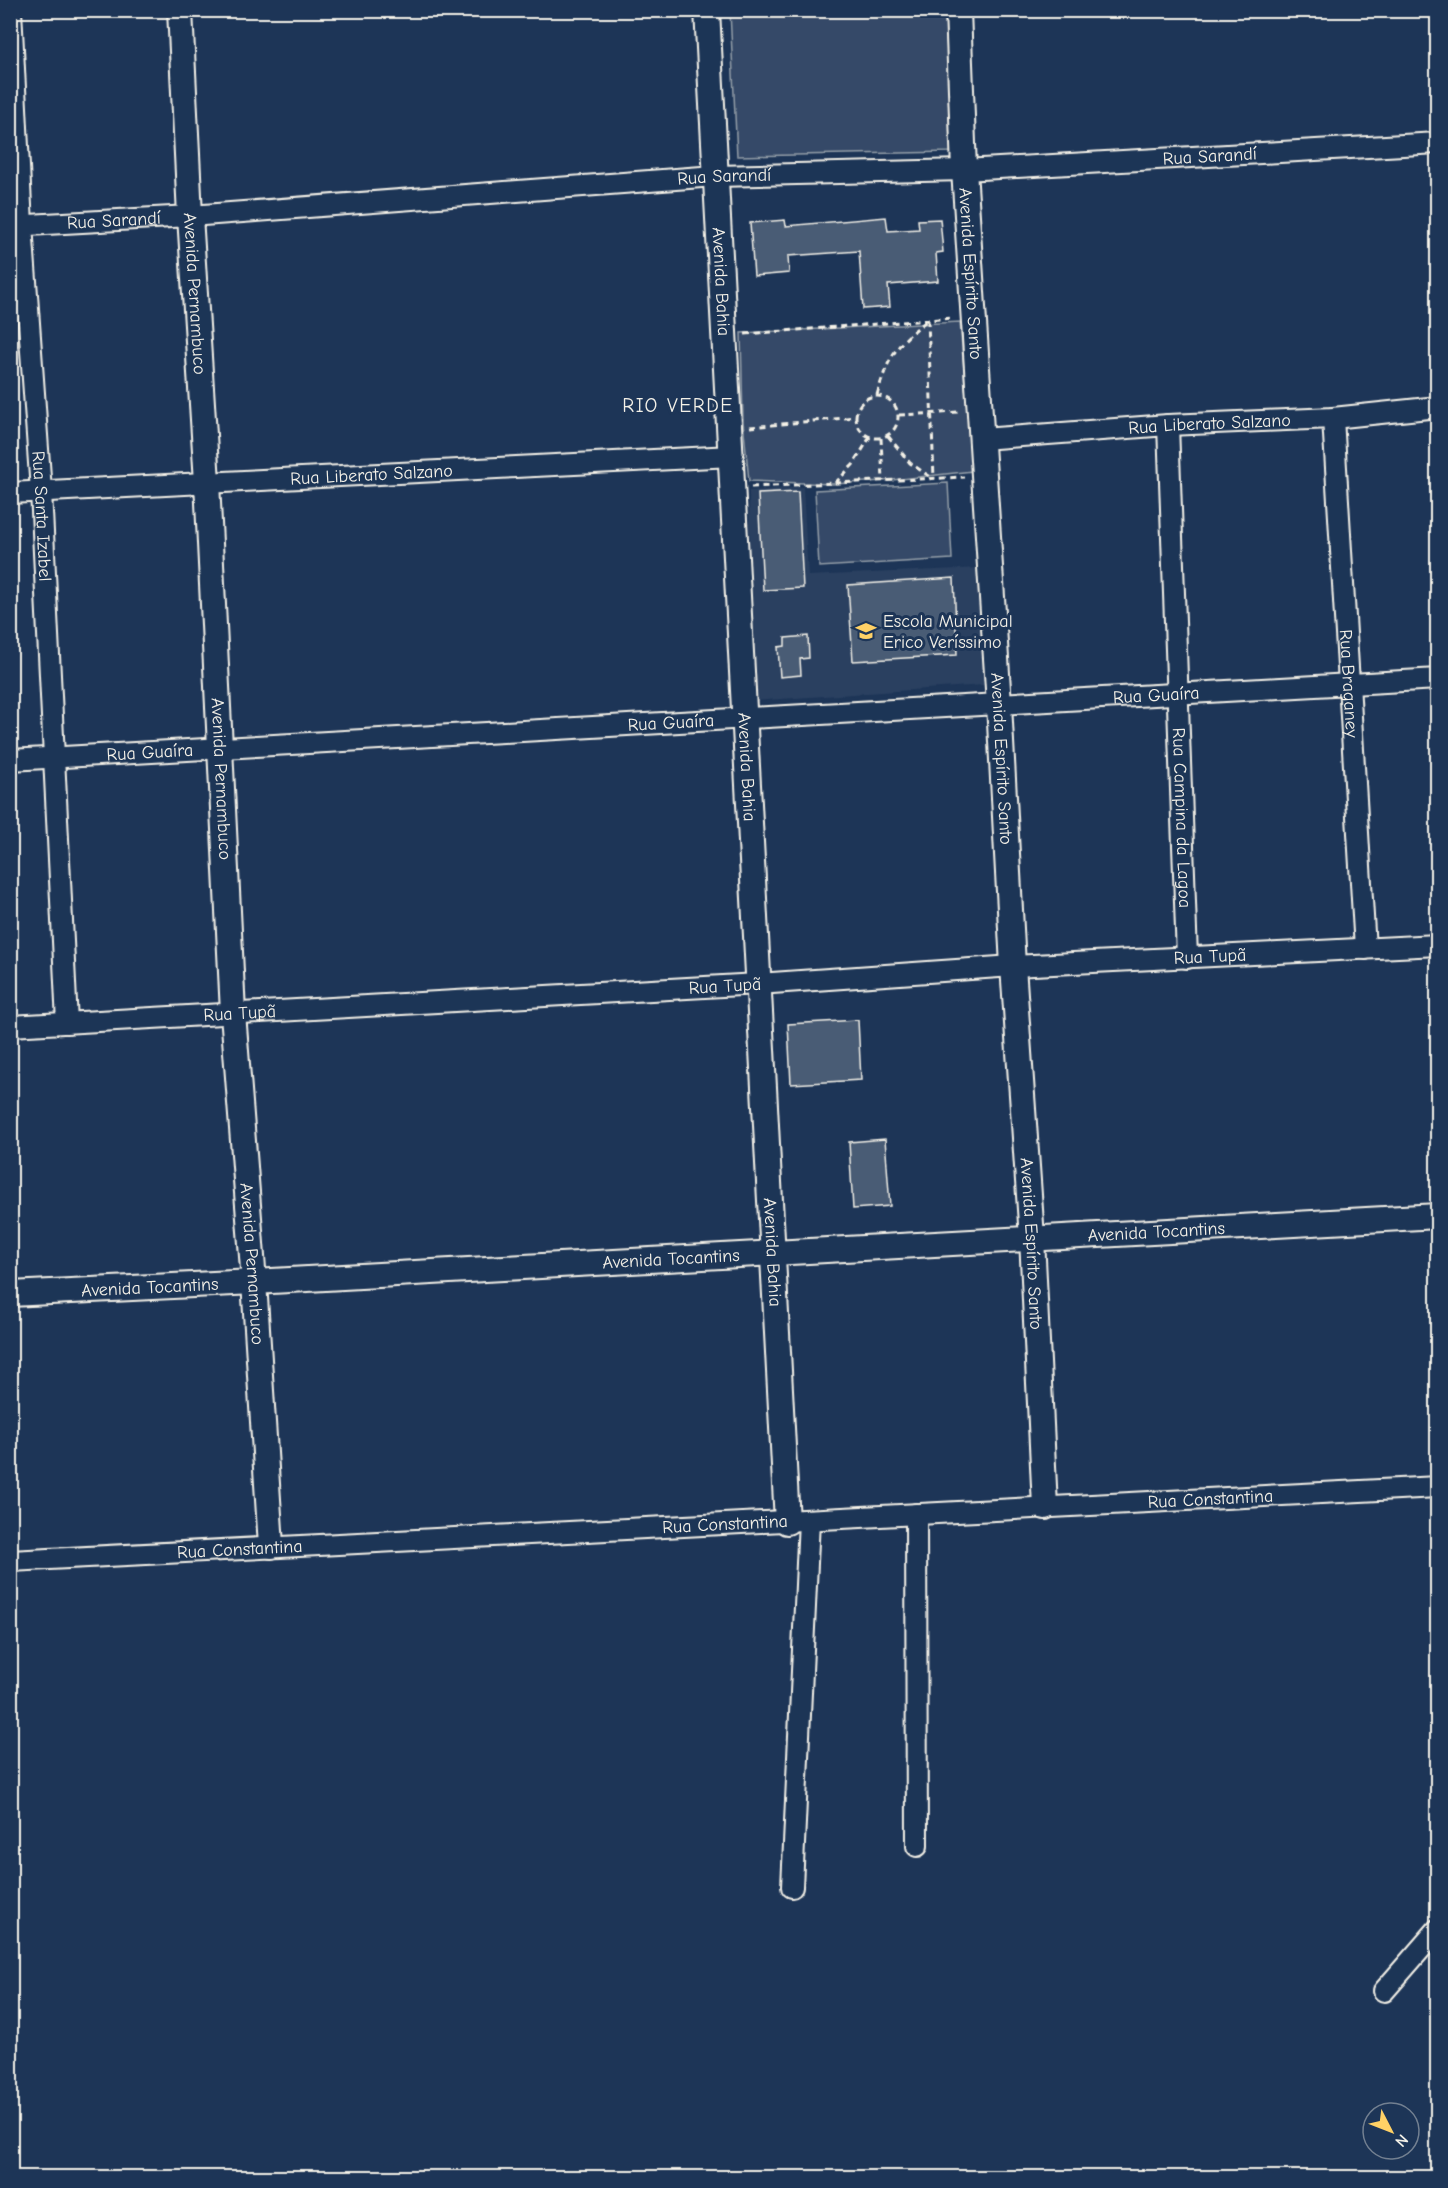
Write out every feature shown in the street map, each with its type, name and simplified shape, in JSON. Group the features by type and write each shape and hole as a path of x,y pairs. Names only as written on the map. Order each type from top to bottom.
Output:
{"street":[{"name":"Rua Santa Izabel","path":"11,10 16,226 41,491 67,1023"},
{"name":"Avenida Pernambuco","path":"180,10 207,482 232,1014 254,1282 271,1546"},
{"name":"Avenida Bahia","path":"707,10 774,1252 798,1521"},
{"name":"Avenida Espírito Santo","path":"958,10 964,170 1032,1238 1045,1507"},
{"name":"Rua Sarandí","path":"16,226 190,216 715,176 964,170 1437,143"},
{"name":"Rua Liberato Salzano","path":"982,439 1168,425 1333,418 1437,407"},
{"name":"Rua Braganey","path":"1333,418 1365,949"},
{"name":"Rua Campina da Lagoa","path":"1168,425 1187,958"},
{"name":"Rua Liberato Salzano","path":"10,493 732,456"},
{"name":"Rua Guaíra","path":"10,760 1176,692 1437,679"},
{"name":"Rua Tupã","path":"10,1026 758,984 1013,966 1437,945"},
{"name":"Avenida Tocantins","path":"10,1294 1437,1216"},
{"name":"Rua Constantina","path":"10,1561 1437,1487"},
{"path":"916,1514 917,1845"},
{"path":"792,1887 798,1521"},
{"path":"1384,1991 1437,1929"}],"path":[{"path":"724,335 973,316"},
{"path":"877,395 887,364 895,350 928,320"},
{"path":"928,320 934,479"},
{"path":"877,395 884,396 894,403 899,415 896,427 881,438 870,437 860,429 856,417 860,404 877,395"},
{"path":"899,415 979,411"},
{"path":"730,426 743,427 856,417"},
{"path":"888,435 891,442 910,464 934,479"},
{"path":"833,484 843,477 853,465 870,437"},
{"path":"881,438 883,481"},
{"path":"734,488 983,476"}],"shaded area":[{"path":"730,11 945,11 952,152 737,156"},
{"path":"960,322 972,471 833,484 749,481 743,421 741,333"},
{"path":"948,483 952,559 819,567 815,490"},
{"name":"Escola Municipal Erico Veríssimo","path":"803,487 808,576 979,568 984,685 751,701 749,491"}],"building":[{"path":"886,217 888,231 919,229 918,220 940,219 943,252 936,253 938,281 888,285 890,307 863,309 859,251 788,256 789,273 754,276 750,223 785,220 786,226"},
{"path":"798,492 803,588 763,590 758,494"},
{"path":"954,578 957,655 853,661 848,585"},
{"path":"808,636 809,658 800,659 801,675 780,677 778,647 785,646 785,638"},
{"path":"858,1020 861,1080 791,1084 788,1024"},
{"path":"885,1139 890,1206 853,1209 849,1142"}],"place":[{"name":"Escola Municipal Erico Veríssimo","path":"866,631"}],"district":[{"name":"RIO VERDE","path":"678,405"}]}
